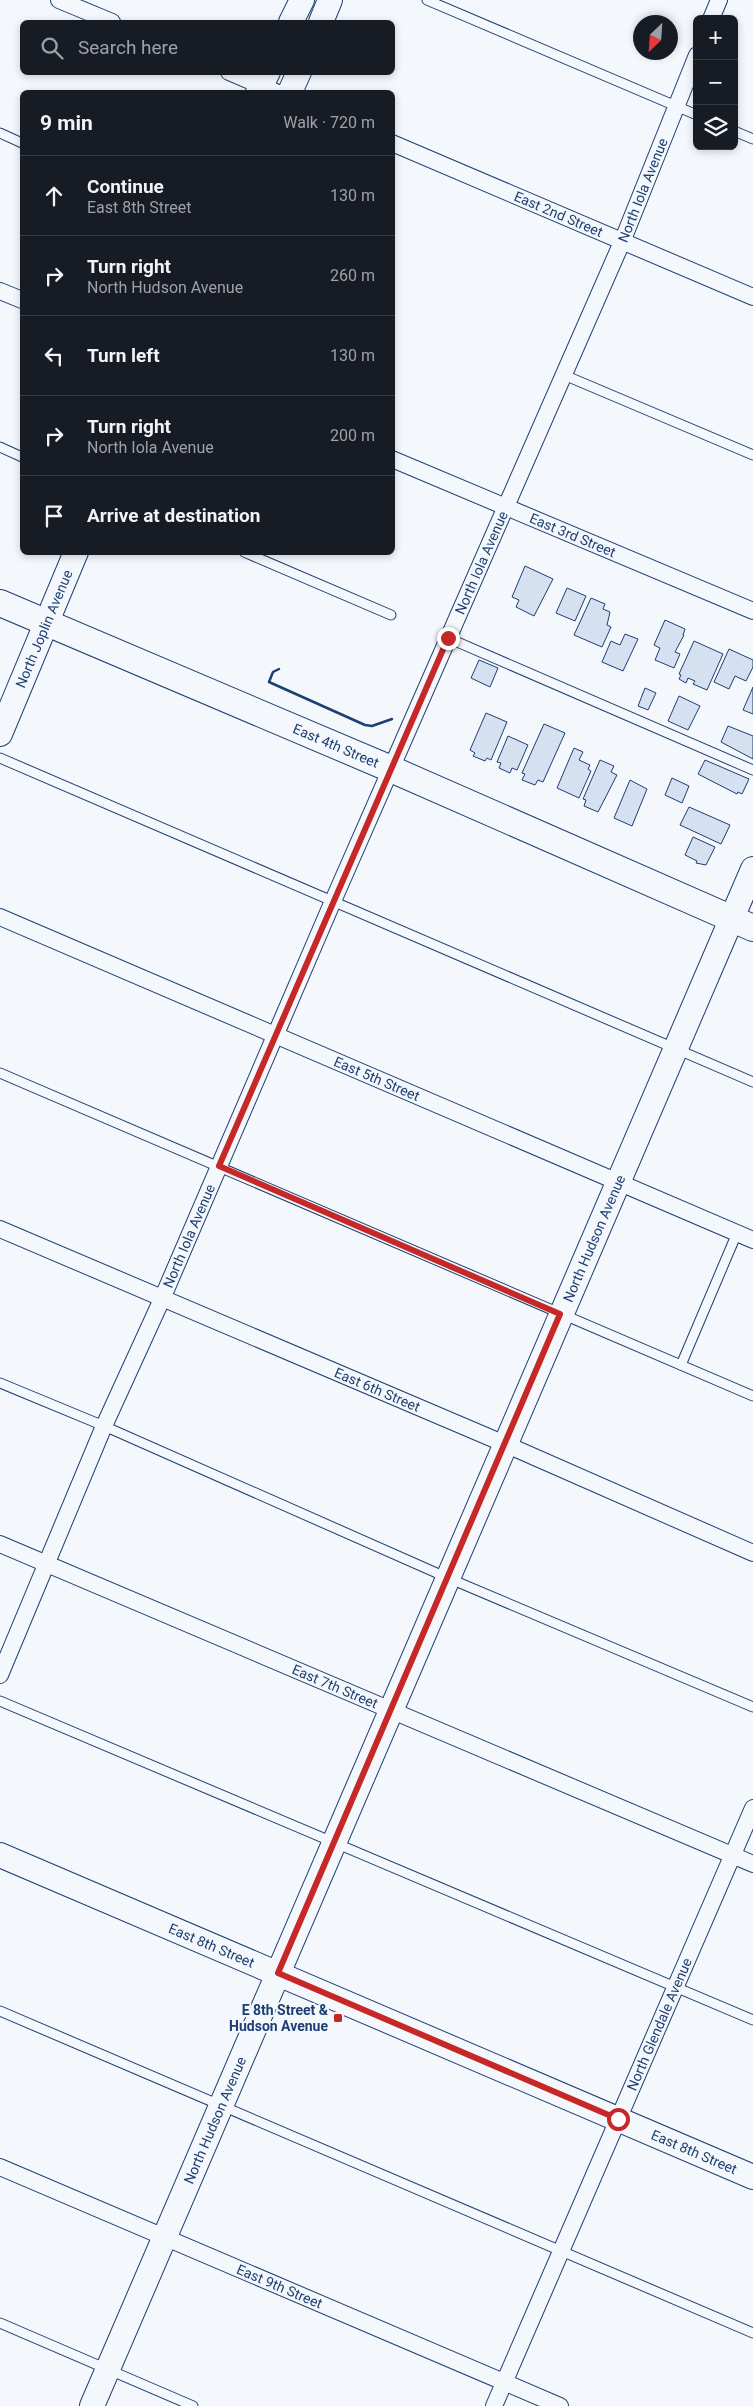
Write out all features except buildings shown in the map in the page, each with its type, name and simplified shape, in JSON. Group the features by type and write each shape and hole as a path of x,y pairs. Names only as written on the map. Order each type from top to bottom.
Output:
{"main road":[{"path":"292,20 302,0"},
{"path":"321,20 330,0"},
{"path":"291,90 298,75"},
{"name":"North Joplin Avenue","path":"0,734 75,555"},
{"name":"East 4th Street","path":"0,603 390,769 737,925"},
{"name":"North Hudson Avenue","path":"92,2406 675,1048 737,925 753,869"},
{"name":"East 8th Street","path":"0,1855 753,2177"}],"street":[{"path":"59,0 107,20"},
{"path":"713,15 719,0"},
{"name":"North Iola Avenue","path":"0,1674 48,1564 104,1426 162,1299 390,769 622,242 695,60"},
{"path":"237,75 266,86"},
{"name":"East 2nd Street","path":"395,144 753,297"},
{"path":"0,290 20,299"},
{"name":"East 3rd Street","path":"395,460 753,611"},
{"name":"East 5th Street","path":"0,917 753,1240"},
{"name":"East 6th Street","path":"0,1229 505,1444 753,1553"},
{"name":"East 7th Street","path":"0,1544 753,1864"},
{"name":"North Glendale Avenue","path":"494,2406 753,1808"},
{"name":"East 9th Street","path":"0,2167 560,2406"}],"lane":[{"path":"427,0 693,113"},
{"path":"0,133 20,142"},
{"path":"738,133 753,139"},
{"path":"564,375 753,455"},
{"path":"0,447 20,456"},
{"path":"251,555 391,615"},
{"path":"448,638 753,770"},
{"path":"0,758 753,1082"},
{"path":"0,1073 753,1396"},
{"path":"681,1365 737,1233"},
{"path":"0,1383 104,1426 448,1578 753,1707"},
{"path":"0,1701 333,1844 753,2020"},
{"path":"0,2011 753,2332"},
{"path":"0,2323 193,2406"}],"wall":[{"path":"279,669 273,672 269,682 365,725 372,726 392,719"}],"place":[{"name":"E 8th Street & Hudson Avenue","path":"338,2018"}],"route":[{"path":"448,638 219,1166 560,1314 278,1973 618,2119"}]}
